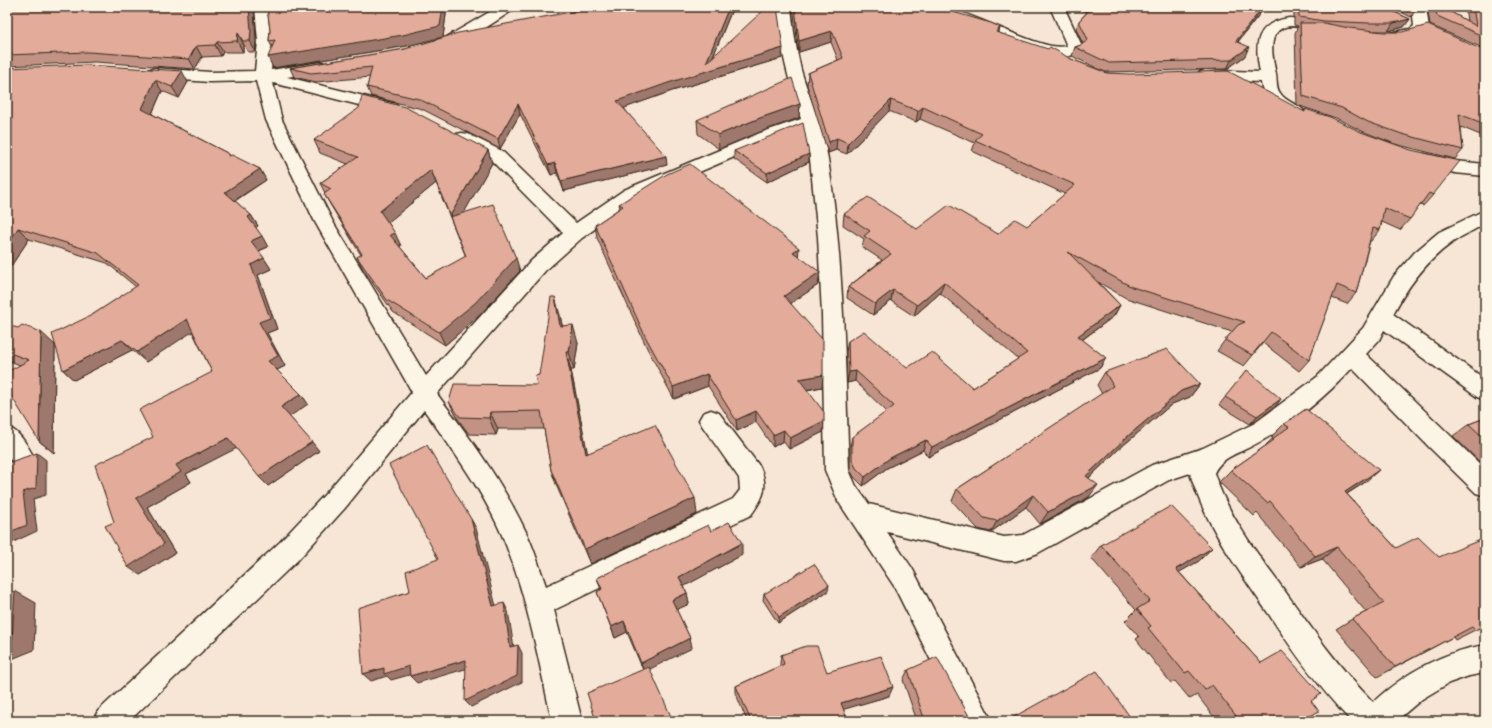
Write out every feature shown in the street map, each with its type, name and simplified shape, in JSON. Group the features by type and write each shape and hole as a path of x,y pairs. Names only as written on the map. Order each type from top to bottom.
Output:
{"street":[{"path":"262,7 266,41 263,76 274,120 324,222 424,393 468,453 496,498 518,542 539,604 567,721"},
{"path":"429,46 450,41 508,7"},
{"path":"784,7 786,35 790,53 796,79 811,121 819,160 830,258 837,470 847,493 863,514 903,577 977,721"},
{"path":"927,7 974,22 1046,50 1074,66"},
{"path":"1046,50 1070,52 1075,48 1057,7"},
{"path":"1419,7 1428,31"},
{"path":"1402,19 1428,31"},
{"path":"1313,118 1290,110 1278,101 1270,90 1264,50 1269,32 1273,28 1283,24 1298,22 1336,29"},
{"path":"1382,36 1428,31"},
{"path":"141,72 210,77 263,76 337,64"},
{"path":"263,76 408,112"},
{"path":"1190,76 1268,77"},
{"path":"108,721 289,551 336,500 424,393 538,266 575,233 630,194 759,140 811,121"},
{"path":"449,131 496,155 575,233"},
{"path":"1411,156 1442,165 1485,170"},
{"path":"863,514 1004,549 1016,549 1029,545 1162,472 1210,456 1263,430 1325,383 1371,334 1401,281 1422,257 1446,237 1485,216"},
{"path":"1381,317 1485,391"},
{"path":"1352,354 1438,441 1485,485"},
{"path":"539,604 742,507 752,493 751,475 711,420"},
{"path":"1210,456 1202,473 1209,496 1224,522 1252,568 1307,646 1338,687 1371,721"},
{"path":"1374,721 1396,701 1440,670 1468,660 1485,659"}],"building":[{"path":"7,7 249,7 251,30 250,41 243,41 238,33 237,41 217,42 215,45 196,46 189,59 88,52 7,55"},
{"path":"267,7 443,7 440,26 403,35 268,57 275,40 269,41 270,30"},
{"path":"597,7 729,7 706,63 767,7 777,7 783,48 671,82 617,101 666,156 561,181 555,163 548,165 518,104 498,139 419,99 367,87 372,67 311,73 290,68 405,49 458,33"},
{"path":"795,7 936,7 991,23 1000,27 996,32 1048,49 1050,47 1071,59 1107,73 1130,74 1228,71 1305,112 1305,109 1330,117 1361,132 1411,150 1460,161 1433,195 1429,193 1410,219 1384,208 1380,230 1373,228 1356,293 1337,285 1309,360 1271,332 1252,355 1225,340 1238,325 1245,322 1132,287 1068,252 1120,305 1078,336 1106,358 932,447 926,440 890,458 865,477 856,468 852,460 852,437 894,406 856,371 849,372 848,341 864,331 907,368 932,352 973,388 1027,353 944,282 917,305 893,290 875,304 848,287 891,254 864,236 870,231 844,214 868,197 917,229 949,205 998,234 1015,219 1027,226 1075,185 975,140 982,134 923,107 918,111 891,100 848,143 837,138 829,142 808,73 843,58 832,31 799,41"},
{"path":"1092,7 1263,7 1236,41 1249,47 1231,60 1109,63 1075,47 1088,40 1079,21"},
{"path":"1298,7 1383,7 1410,19 1393,23 1324,21 1299,17"},
{"path":"1435,7 1442,7 1476,26 1473,7 1485,7 1485,37 1437,16"},
{"path":"1300,23 1324,23 1349,28 1384,32 1402,32 1428,25 1485,51 1485,124 1459,114 1463,150 1402,134 1368,122 1342,108 1303,96"},
{"path":"87,65 182,71 172,87 155,80 142,109 229,154 229,156 232,155 260,169 225,192 251,215 248,217 262,236 251,241 264,258 251,265 270,318 259,322 278,356 268,361 301,394 281,407 312,442 259,477 228,438 176,465 181,472 136,498 164,544 128,567 105,526 114,522 95,465 153,437 139,410 212,372 187,319 137,352 122,340 63,370 52,334 92,315 138,285 98,253 18,228 7,245 7,68"},
{"path":"792,78 800,104 718,135 697,120"},
{"path":"362,96 405,107 488,150 450,216 431,170 380,211 395,233 390,235 426,278 466,256 450,217 493,204 516,258 475,303 439,332 387,300 357,257 362,254 324,194 331,189 320,183 358,157 314,140 359,108"},
{"path":"803,123 809,154 767,173 734,151"},
{"path":"690,164 799,248 793,252 820,272 784,296 823,340 823,375 799,379 824,412 824,421 790,438 784,430 773,435 756,411 736,420 707,374 673,387 645,336 595,225 623,206 619,204 667,174"},
{"path":"551,297 555,297 560,326 573,325 569,352 566,352 586,454 655,425 695,498 585,549 551,470 541,411 490,412 489,418 460,417 449,402 454,384 537,385 535,376 539,375"},
{"path":"7,325 18,328 22,325 41,332 39,441 7,389 7,372 29,360 7,352"},
{"path":"1167,349 1200,384 1181,391 1128,436 1086,476 1098,485 1048,512 1033,495 997,521 984,518 957,489 1113,386 1105,372"},
{"path":"1247,370 1281,399 1257,416 1225,397"},
{"path":"1306,409 1379,470 1345,492 1396,548 1418,537 1439,557 1485,538 1485,625 1475,630 1472,627 1395,667 1352,619 1384,603 1337,547 1315,556 1270,501 1267,503 1231,470 1274,440 1272,439 1289,427 1284,424"},
{"path":"1485,418 1485,439 1469,424"},
{"path":"427,445 471,519 493,606 504,603 510,647 518,645 517,676 465,701 466,660 410,676 409,666 384,674 384,668 363,674 358,608 410,591 406,571 438,559 389,465"},
{"path":"37,453 36,488 23,492 27,525 7,533 7,463"},
{"path":"1171,506 1212,548 1176,569 1261,663 1282,651 1321,694 1311,701 1319,711 1302,721 1240,721 1212,685 1205,690 1189,671 1185,673 1148,628 1151,626 1137,609 1150,601 1101,545"},
{"path":"729,522 742,543 679,577 687,593 672,600 690,638 641,663 624,621 611,627 597,592 602,589 597,578 708,525 711,531"},
{"path":"814,564 829,585 779,617 764,594"},
{"path":"15,591 12,640 7,642 7,594"},
{"path":"806,646 817,646 827,672 881,656 893,687 841,703 848,721 751,721 736,686 784,664 781,655"},
{"path":"937,657 970,718 963,721 925,721 908,670"},
{"path":"649,667 673,721 596,721 587,693"},
{"path":"1097,671 1133,721 1011,721 1010,719"}]}
